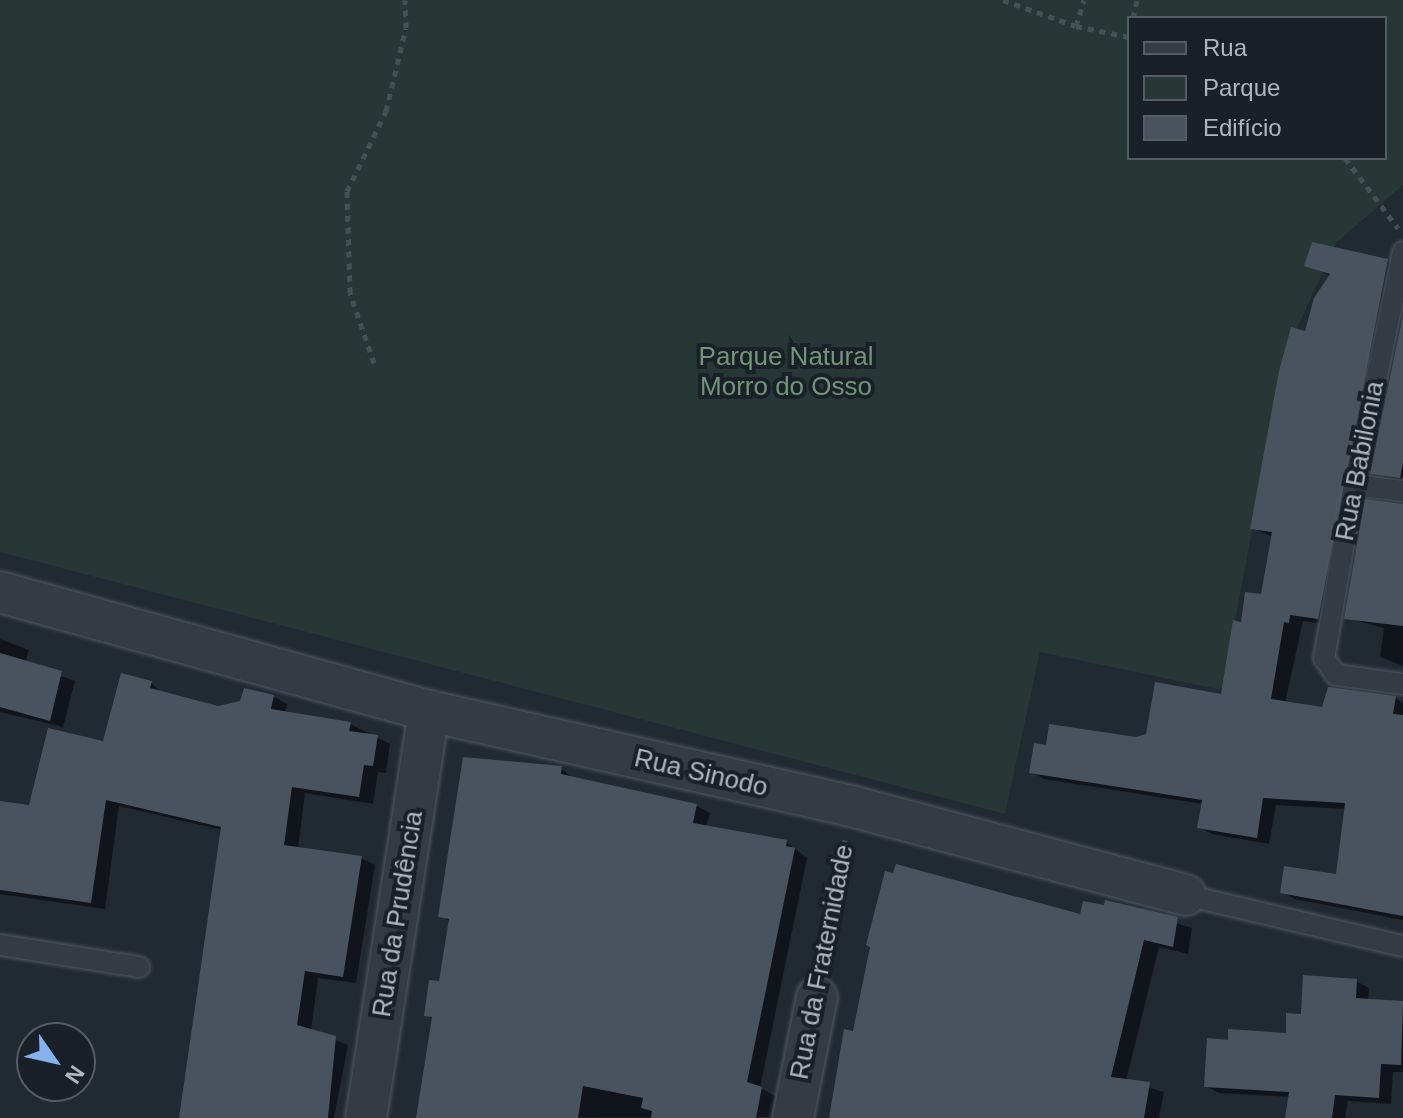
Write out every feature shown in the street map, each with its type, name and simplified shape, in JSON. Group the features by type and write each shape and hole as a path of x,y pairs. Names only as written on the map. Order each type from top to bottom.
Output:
{"street":[{"name":"Rua Sinodo","path":"0,592 429,711 851,806 1185,895"},
{"name":"Rua da Prudência","path":"366,1118 429,711"},
{"name":"Rua da Fraternidade","path":"793,1118 817,997"}],"lane":[{"name":"Rua Babilonia","path":"1403,252 1354,485 1324,658 1330,670 1342,677 1403,684"},
{"path":"1354,485 1403,491"},
{"name":"Rua Sinodo","path":"1185,895 1403,946"},
{"path":"0,945 139,967"}],"path":[{"path":"374,363 350,293 347,191 386,111 406,28 405,0"},
{"path":"1003,0 1076,26 1127,37"},
{"path":"1076,26 1084,0"},
{"path":"1347,160 1403,235"},
{"name":"Rua da Fraternidade","path":"817,997 851,806"}],"green space":[{"name":"Parque Natural Morro do Osso","path":"0,0 1403,0 1403,185 1336,243 1285,355 1222,690 1040,652 1005,814 0,552"}],"building":[{"path":"1312,242 1388,259 1318,619 1290,615 1289,623 1284,622 1271,699 1322,707 1328,687 1396,696 1393,714 1403,715 1403,916 1280,893 1284,866 1336,874 1345,803 1263,798 1257,838 1197,828 1202,800 1029,773 1034,743 1046,745 1049,724 1136,737 1146,734 1155,682 1221,694 1233,620 1241,622 1245,592 1261,594 1272,532 1250,529 1279,371 1291,327 1305,331 1314,298 1330,274 1304,266"},
{"path":"1403,315 1403,462 1400,478 1370,474"},
{"path":"1365,499 1403,504 1403,626 1344,619"},
{"path":"0,653 62,671 50,721 0,707"},
{"path":"121,673 152,681 150,688 218,706 240,701 244,688 274,695 271,709 351,722 349,731 378,735 373,766 364,765 359,797 292,787 284,845 362,856 343,977 305,971 297,1025 336,1036 328,1118 179,1118 221,827 106,800 91,903 0,890 0,801 29,805 48,728 103,741"},
{"path":"463,757 562,766 561,774 697,804 693,823 787,840 786,846 795,848 747,1082 762,1087 756,1118 651,1118 652,1111 641,1108 643,1098 583,1086 578,1118 416,1118 432,1017 424,1016 429,980 439,981 449,919 438,917"},
{"path":"896,864 1080,914 1083,901 1104,905 1105,900 1178,917 1173,947 1144,940 1111,1077 1150,1082 1144,1118 829,1118 844,1029 853,1031 870,947 866,945 885,871 893,873"},
{"path":"1303,975 1357,979 1356,998 1403,1001 1401,1065 1381,1064 1379,1098 1335,1095 1332,1118 1285,1118 1289,1092 1204,1087 1207,1038 1228,1040 1228,1029 1286,1033 1286,1013 1301,1014"}]}
